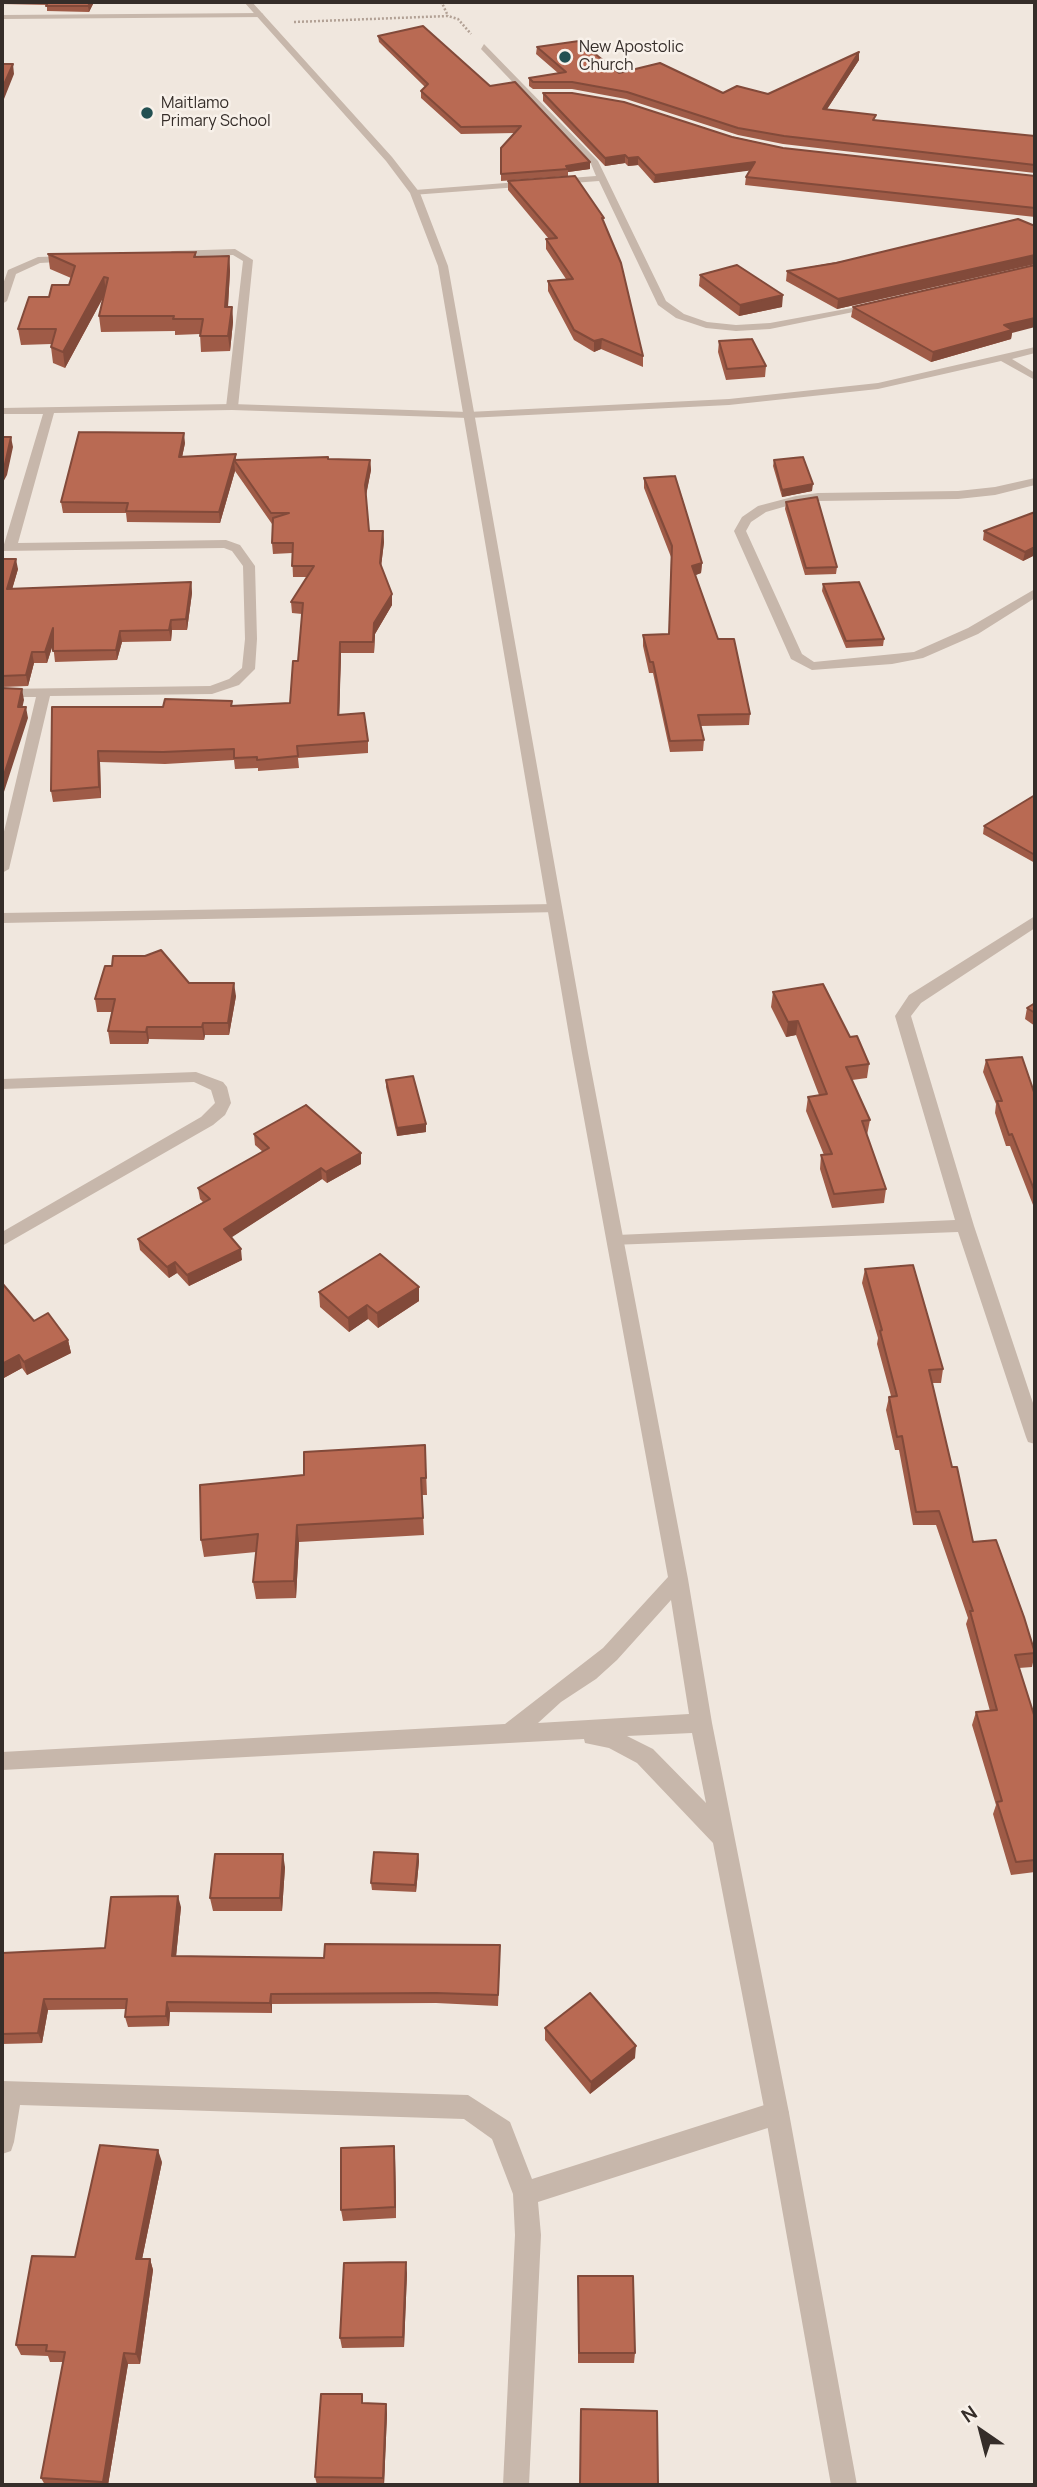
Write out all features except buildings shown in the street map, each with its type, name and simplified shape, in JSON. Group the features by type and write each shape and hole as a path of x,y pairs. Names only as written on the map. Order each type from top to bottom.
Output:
{"street":[{"path":"248,2 389,159 415,193 443,266 555,909 678,1579 701,1723 777,2113 844,2485"},
{"path":"2,17 265,19"},
{"path":"484,47 589,156 603,178 662,303 680,316 706,325 736,328 770,326 889,303"},
{"path":"529,95 548,94"},
{"path":"415,193 603,178"},
{"path":"166,254 235,252 248,260 232,407"},
{"path":"2,301 12,272 24,265 38,260 88,258"},
{"path":"2,411 232,407 468,415 729,402 841,391 1035,350"},
{"path":"1003,358 1035,377"},
{"path":"2,693 212,690 234,682 248,669 249,566 236,548 217,543 6,547 50,409"},
{"path":"1035,482 995,491 958,495 818,497 796,500 752,514 741,525 740,531 796,656 812,666 918,655 973,631 1035,593"},
{"path":"2,869 44,692"},
{"path":"2,918 555,909"},
{"path":"1035,921 915,999 903,1016 965,1226 1035,1437"},
{"path":"2,1084 196,1077 217,1086 222,1091 223,1102 219,1111 207,1121 2,1240"},
{"path":"617,1241 965,1226"},
{"path":"509,1734 610,1654 678,1579"},
{"path":"2,1761 701,1723"},
{"path":"561,1731 612,1739 645,1756 683,1793 724,1840"},
{"path":"2,2142 6,2093 468,2107 501,2131 525,2194 528,2235 516,2485"},
{"path":"525,2194 777,2113"}],"path":[{"path":"436,2 442,3 449,12 448,16"},
{"path":"265,19 448,16 458,19 484,47"}],"place":[{"name":"New Apostolic Church","path":"565,57"},
{"name":"Maitlamo Primary School","path":"147,113"}]}
